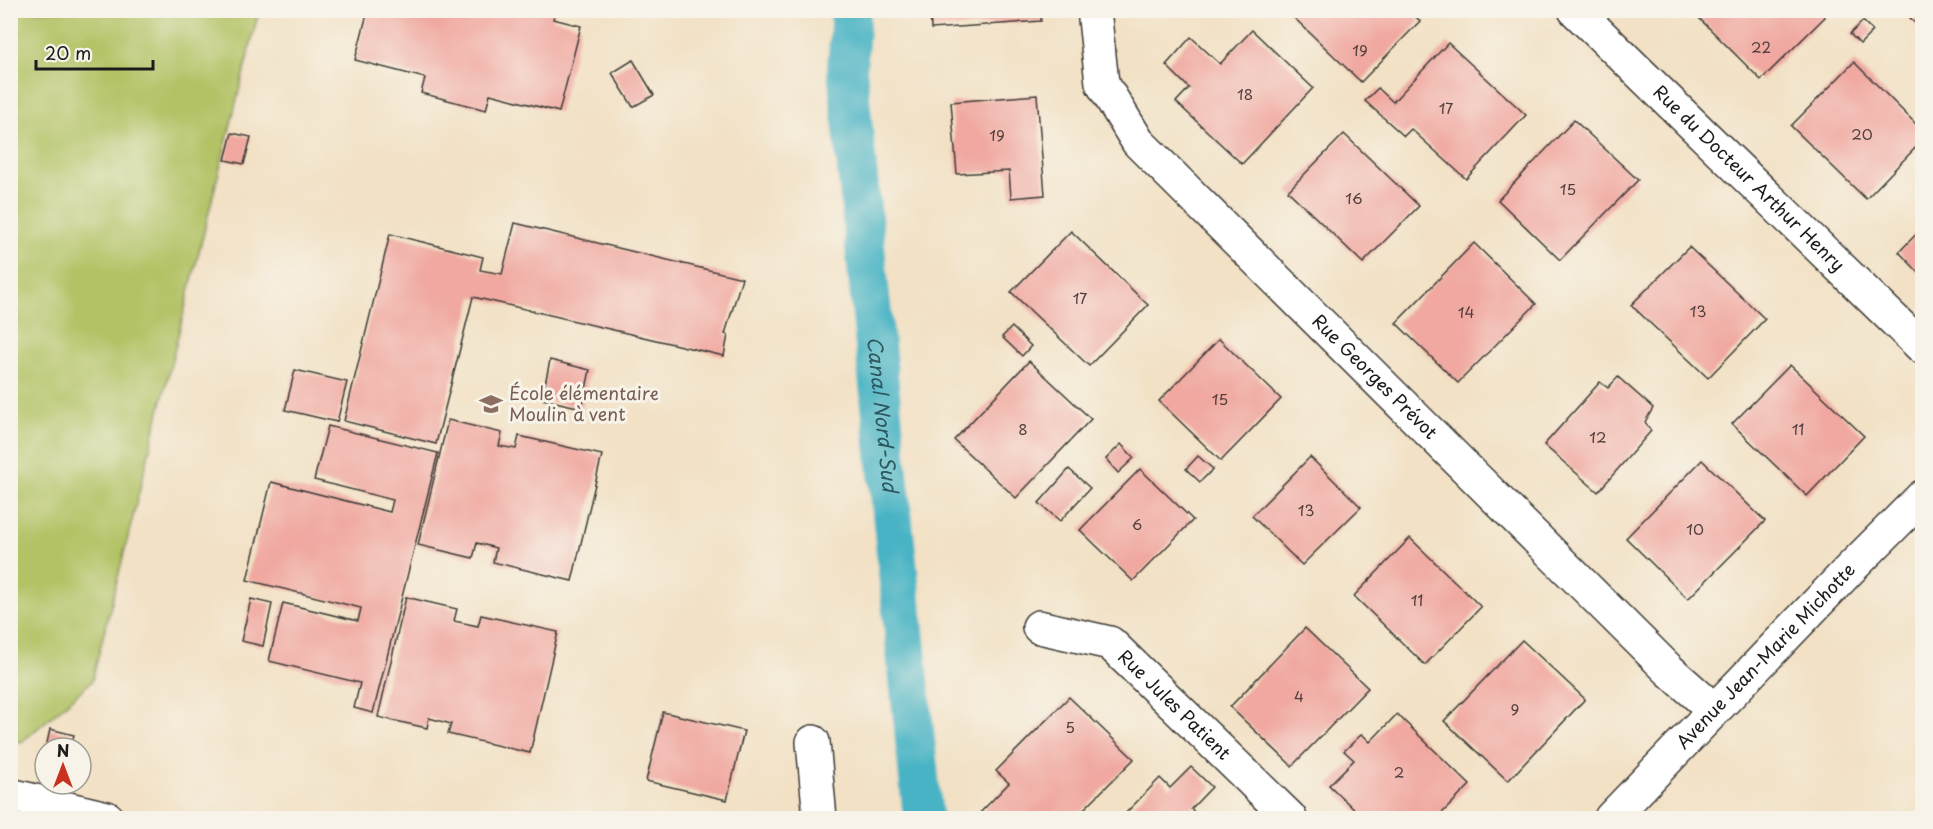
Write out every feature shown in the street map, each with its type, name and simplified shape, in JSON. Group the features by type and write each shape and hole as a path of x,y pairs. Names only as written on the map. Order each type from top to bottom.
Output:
{"street":[{"name":"Rue Georges Prévot","path":"1094,10 1102,83 1138,142 1669,670 1714,710"},
{"name":"Rue du Docteur Arthur Henry","path":"1575,10 1923,347"},
{"name":"Avenue Jean-Marie Michotte","path":"1611,819 1714,710 1923,497"},
{"name":"Rue Jules Patient","path":"1039,627 1110,643 1290,819"},
{"path":"813,742 820,819"},
{"path":"10,795 102,818"}],"green space":[{"path":"10,11 259,11 92,681 22,742 10,740"}],"building":[{"path":"368,10 556,10 553,19 581,26 559,112 490,94 486,110 421,93 425,78 355,60"},
{"path":"930,10 1040,10 1041,21 931,29"},
{"path":"1286,10 1409,10 1420,21 1361,82"},
{"path":"1691,10 1819,10 1825,17 1761,80"},
{"path":"1917,10 1922,10 1922,30 1910,18"},
{"path":"1863,21 1873,31 1860,44 1850,34"},
{"path":"1252,30 1313,88 1242,164 1176,102 1189,88 1166,65 1191,37 1220,64"},
{"path":"1448,43 1526,115 1466,179 1411,129 1404,136 1365,101 1378,88 1393,102"},
{"path":"633,60 654,95 633,107 612,73"},
{"path":"1854,62 1922,130 1922,141 1866,199 1791,126"},
{"path":"1037,95 1045,195 1011,198 1009,171 957,174 951,102"},
{"path":"1574,120 1638,180 1560,260 1498,200"},
{"path":"232,133 251,137 244,164 225,160"},
{"path":"1344,134 1419,206 1363,263 1288,191"},
{"path":"515,223 742,278 725,334 728,335 724,356 473,297 436,444 344,421 390,234 483,257 480,270 502,274"},
{"path":"1922,228 1922,276 1899,252"},
{"path":"1071,231 1148,305 1089,366 1011,292"},
{"path":"1474,243 1536,304 1458,383 1396,323"},
{"path":"1689,247 1765,319 1708,378 1631,305"},
{"path":"1012,327 1031,346 1022,356 1002,337"},
{"path":"1219,339 1281,399 1221,461 1159,401"},
{"path":"550,360 590,370 582,408 542,399"},
{"path":"1029,361 1091,419 1016,498 954,440"},
{"path":"1790,365 1864,436 1807,496 1732,424"},
{"path":"295,370 347,382 337,422 285,410"},
{"path":"1618,377 1653,408 1645,422 1651,431 1598,492 1544,445 1600,382 1608,388"},
{"path":"448,420 502,433 499,446 516,449 519,436 602,455 572,581 493,562 496,548 477,543 473,558 418,545"},
{"path":"328,426 438,453 373,713 354,708 360,683 269,661 283,603 358,621 361,608 247,580 271,482 390,512 393,500 314,480"},
{"path":"1121,444 1134,458 1118,473 1106,459"},
{"path":"1198,456 1213,469 1200,482 1186,469"},
{"path":"1310,457 1361,507 1302,565 1252,516"},
{"path":"1702,460 1765,521 1688,599 1626,538"},
{"path":"1069,469 1090,488 1060,521 1039,503"},
{"path":"1140,469 1193,520 1133,581 1080,530"},
{"path":"1410,538 1481,607 1425,665 1354,596"},
{"path":"406,597 457,609 454,621 478,626 481,615 558,632 530,753 448,734 451,724 429,718 427,728 378,717"},
{"path":"251,599 272,604 263,646 241,641"},
{"path":"1305,628 1368,688 1292,766 1230,707"},
{"path":"1522,640 1585,699 1508,781 1444,721"},
{"path":"1069,697 1134,759 1075,818 977,818 1009,783 996,771"},
{"path":"663,712 744,731 727,800 646,781"},
{"path":"1397,714 1470,785 1437,818 1363,818 1329,785 1354,760 1344,751 1362,734 1370,742"},
{"path":"50,729 74,735 74,736 49,736"},
{"path":"1191,767 1212,787 1191,809 1201,818 1121,818 1160,778 1170,788"}],"waterway":[{"name":"Canal Nord-Sud","path":"851,10 847,70 923,818"}],"place":[{"name":"École élémentaire Moulin à vent","path":"491,404"}]}
